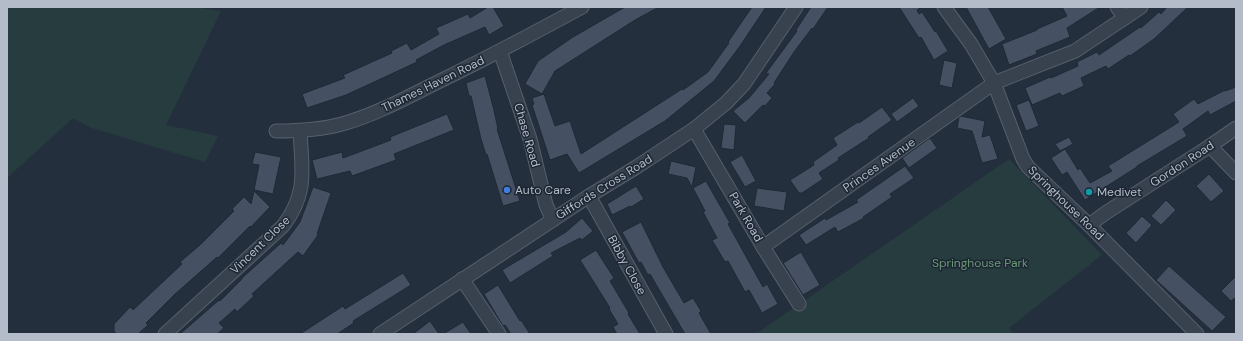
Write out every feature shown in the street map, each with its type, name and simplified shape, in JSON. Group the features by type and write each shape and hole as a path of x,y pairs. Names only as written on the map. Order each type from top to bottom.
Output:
{"street":[{"name":"Thames Haven Road","path":"276,131 300,131 343,124 385,108 500,51 582,7"},
{"name":"Giffords Cross Road","path":"380,334 589,196 694,129 726,103 744,84 796,7"},
{"name":"Springhouse Road","path":"944,7 971,44 994,83 1023,159 1028,167 1089,225 1197,334"},
{"path":"1117,7 1125,18"},
{"name":"Princes Avenue","path":"763,247 994,83 1075,51 1141,7"},
{"name":"Chase Road","path":"500,51 530,139 546,205 553,220"},
{"name":"Gordon Road","path":"1089,225 1236,128"},
{"name":"Park Road","path":"694,129 763,247 799,304"},
{"name":"Vincent Close","path":"165,334 283,226 292,214 300,192 302,177 300,131"},
{"path":"1210,146 1236,173"},
{"name":"Bibby Close","path":"589,196 666,334"},
{"path":"462,279 499,334"}],"green space":[{"path":"7,7 193,7 221,11 166,125 218,136 205,162 92,128 73,118 7,178"},
{"name":"Springhouse Park","path":"1009,159 1102,255 1009,328 1014,334 756,334"}],"building":[{"path":"488,7 493,7 504,26 489,35 485,27 444,45 416,60 417,62 346,95 307,108 302,94 345,78 343,75 392,53 391,51 407,43 411,50 439,34 436,28 468,14 470,18"},
{"path":"625,7 659,7 635,20 555,71 542,94 525,84 538,61 573,37"},
{"path":"752,7 766,7 714,81 665,121 579,173 567,154 550,160 532,105 534,104 532,98 544,94 555,126 570,121 581,154 682,89 683,90 708,72"},
{"path":"811,7 828,7 813,29 812,28 794,52 774,83 775,84 767,93 772,98 745,123 733,111 749,98 769,74 766,73 797,31 796,30"},
{"path":"899,7 922,7 917,10 919,14 922,12 948,51 934,60 921,37 919,38"},
{"path":"966,7 988,7 1006,39 989,49"},
{"path":"1062,7 1100,7 1067,28 1070,37 1036,51 1037,54 1009,65 1002,44 1067,16"},
{"path":"1167,7 1188,7 1154,39 1130,56 1129,55 1108,69 1106,66 1081,78 1084,86 1062,96 1060,93 1032,105 1025,88 1078,66 1077,62 1097,52 1099,55 1140,27 1141,28 1159,12 1161,14"},
{"path":"944,60 957,63 952,88 939,85"},
{"path":"485,76 494,110 497,129 520,201 503,206 481,139 471,96 469,96 466,83"},
{"path":"1236,87 1236,101 1210,115 1208,111 1183,129 1187,136 1085,200 1067,172 1062,175 1051,158 1065,149 1078,170 1080,168 1090,183 1112,171 1108,166 1179,122 1173,114 1194,99 1198,104 1225,90"},
{"path":"913,98 919,106 897,122 891,114"},
{"path":"1029,100 1039,126 1026,131 1016,105"},
{"path":"882,107 892,120 868,137 869,138 838,158 839,160 819,173 823,179 802,193 799,193 790,180 814,165 813,162 837,145 833,138 858,122 859,123"},
{"path":"447,114 454,130 394,154 396,160 352,176 350,171 317,179 312,160 342,152 343,158 391,140 390,137"},
{"path":"961,116 985,121 982,137 990,135 998,159 982,163 972,131 957,128 959,117"},
{"path":"724,124 736,125 734,150 721,148"},
{"path":"1069,137 1073,144 1060,151 1055,144"},
{"path":"930,138 937,148 909,168 902,158"},
{"path":"255,152 281,157 273,194 254,190 259,165 252,164"},
{"path":"742,155 756,181 745,187 730,162"},
{"path":"671,161 696,167 692,187 687,178 668,174"},
{"path":"905,166 914,178 890,194 892,197 863,217 864,218 838,232 835,227 806,245 799,235 825,218 826,220 858,202 856,200"},
{"path":"1209,174 1224,191 1211,202 1196,186"},
{"path":"706,181 730,223 728,224 763,287 767,284 778,304 762,313 749,290 745,292 728,261 725,262 712,240 717,238 703,212 705,211 693,188"},
{"path":"636,186 644,199 631,207 630,206 612,215 607,204"},
{"path":"313,187 331,193 317,234 318,235 303,256 298,252 252,294 254,296 237,312 235,309 219,323 224,328 217,334 180,334 219,300 220,301 242,278 281,243 283,245 300,222"},
{"path":"757,188 787,192 784,211 754,206"},
{"path":"254,191 270,207 251,227 250,226 218,258 217,257 174,295 146,323 148,325 138,334 117,334 114,331 114,324 130,307 133,310 182,264 180,262 201,244 234,211 232,209 244,197 251,204"},
{"path":"1166,200 1176,210 1161,225 1151,216"},
{"path":"1142,216 1152,225 1136,243 1126,233"},
{"path":"582,218 593,231 582,240 580,238 551,253 553,256 510,283 502,270 566,232"},
{"path":"641,222 663,267 684,303 693,298 701,311 699,313 711,334 685,334 650,274 648,275 641,262 639,263 622,232"},
{"path":"596,250 614,278 610,281 640,334 617,334 613,327 618,324 609,309 610,308 580,260"},
{"path":"801,252 820,285 803,295 783,263"},
{"path":"1169,266 1226,317 1212,331 1156,280"},
{"path":"403,273 411,285 353,321 354,323 337,334 300,334 343,306 345,309"},
{"path":"1236,276 1236,297 1231,301 1221,291"},
{"path":"498,285 520,321 521,320 530,334 511,334 505,325 503,326 484,294"},
{"path":"430,321 439,334 413,334"},
{"path":"463,322 471,334 443,334"}],"place":[{"name":"Auto Care","path":"507,190"},
{"name":"Medivet","path":"1089,192"}]}
